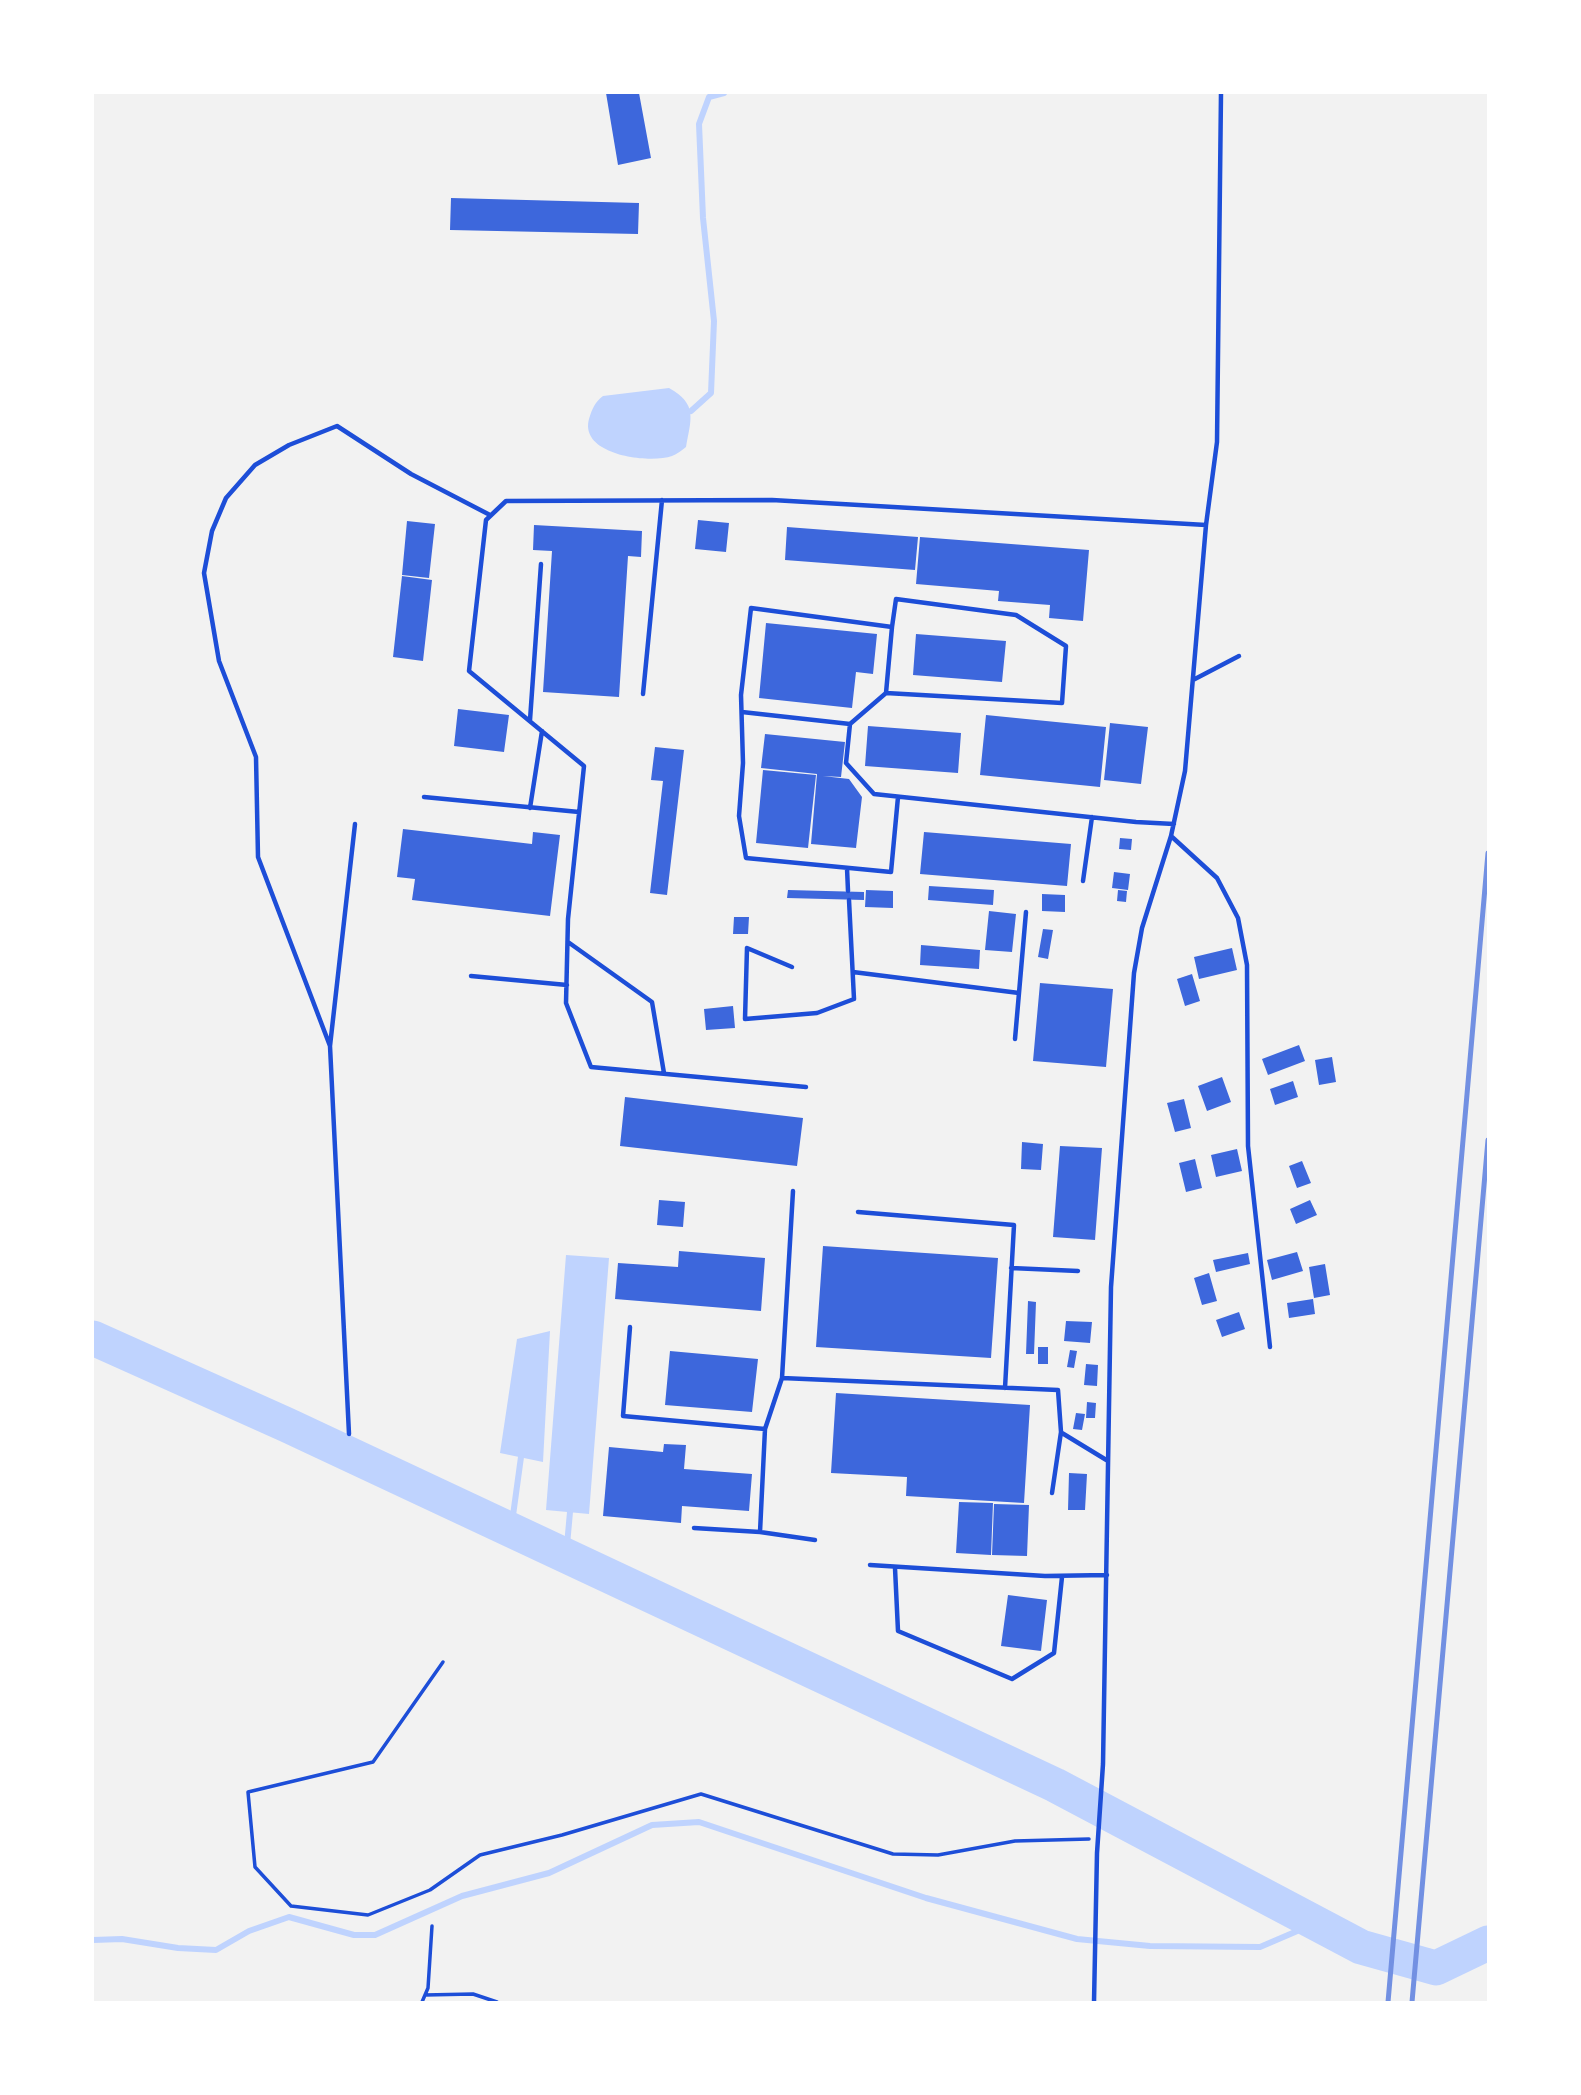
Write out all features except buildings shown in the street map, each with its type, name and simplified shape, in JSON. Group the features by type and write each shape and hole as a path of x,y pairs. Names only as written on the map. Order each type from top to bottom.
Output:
{"lane":[{"path":"1094,2002 1097,1853 1103,1763 1111,1287 1134,973 1142,928 1171,836 1185,771 1206,525 1217,442 1221,93"},
{"path":"330,1046 258,857 256,757 219,661 204,573 212,531 226,498 255,465 289,444 337,426 411,474 490,515"},
{"path":"643,694 662,500"},
{"path":"806,1087 591,1067 566,1003 567,942 584,766 469,671 486,520 506,501 772,500 1206,525"},
{"path":"530,721 541,564"},
{"path":"886,692 1062,704 1066,646 1016,615 896,599 886,692 850,724 846,764 874,794 1174,824"},
{"path":"892,627 751,608 742,712 743,763 739,816 746,858 891,872 898,797"},
{"path":"1193,681 1239,656"},
{"path":"742,712 850,724"},
{"path":"530,808 542,731"},
{"path":"424,797 579,812"},
{"path":"1083,881 1092,817"},
{"path":"349,1434 330,1046 355,824"},
{"path":"1171,836 1217,878 1238,918 1247,965 1248,1146 1270,1347"},
{"path":"847,867 848,891"},
{"path":"792,967 747,948 745,1019 817,1013 854,999 849,900"},
{"path":"1015,1038 1026,912"},
{"path":"567,942 652,1002 664,1073"},
{"path":"853,972 1019,993"},
{"path":"471,976 566,985"},
{"path":"760,1532 765,1429 782,1378 793,1191"},
{"path":"858,1212 1014,1225 1005,1388"},
{"path":"1011,1268 1078,1271"},
{"path":"630,1327 623,1416 765,1429"},
{"path":"782,1378 1058,1390 1061,1433 1052,1493"},
{"path":"1061,1433 1109,1461"},
{"path":"694,1528 760,1532 815,1540"},
{"path":"870,1565 1062,1577 1107,1575"},
{"path":"895,1568 898,1631 1012,1679 1054,1653 1062,1577"}],"path":[{"path":"443,1662 373,1762 248,1792 255,1867 291,1906 368,1915 430,1890 480,1855 562,1835 701,1794 893,1854 938,1855 1015,1840 1098,1839"},
{"path":"422,2002 432,1926"},
{"path":"425,1995 473,1994 497,2002"}],"water":[{"path":"669,388 685,400 690,413 686,447 681,451 672,456 648,459 618,454 595,441 589,431 589,419 594,406 603,396"},
{"path":"566,1255 609,1258 589,1514 546,1510"},
{"path":"550,1331 543,1462 500,1453 517,1339"}],"waterway":[{"path":"691,411 711,393 714,321 703,218 699,124 709,97 724,93"},
{"path":"93,1338 287,1425 1055,1785 1361,1947 1436,1968 1488,1943"},
{"path":"511,1530 521,1457"},
{"path":"566,1556 570,1512"},
{"path":"93,1940 122,1939 178,1948 216,1950 249,1931 289,1917 354,1935 375,1935 462,1896 549,1873 652,1825 699,1822 926,1898 1077,1939 1150,1946 1260,1947 1316,1923"}],"railway":[{"path":"1388,2002 1488,853"},
{"path":"1412,2002 1488,1140"}]}
